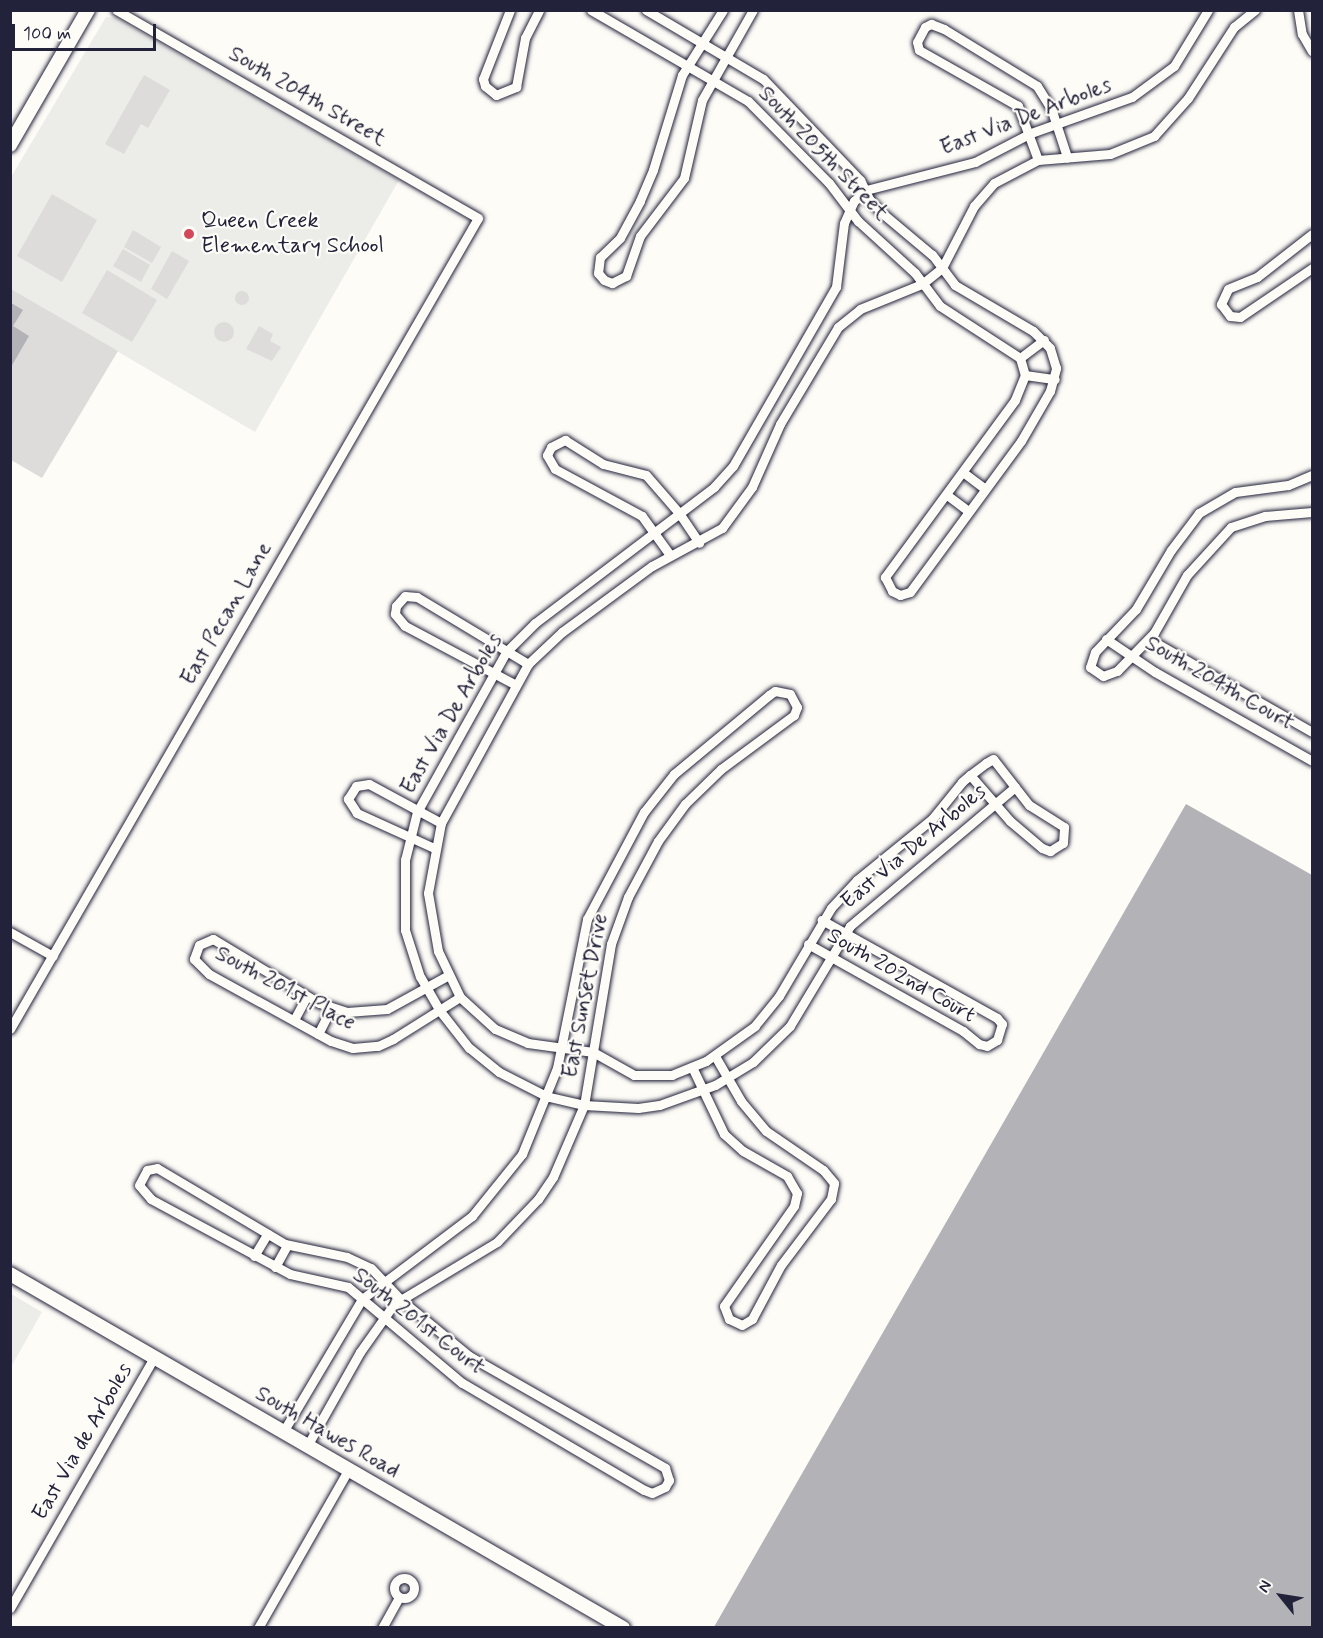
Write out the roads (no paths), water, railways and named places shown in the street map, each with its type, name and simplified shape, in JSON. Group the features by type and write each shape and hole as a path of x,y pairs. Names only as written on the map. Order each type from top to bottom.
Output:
{"main road":[{"path":"10,145 88,10"},
{"name":"South Hawes Road","path":"10,1274 284,1432 607,1625 623,1628"}],"street":[{"name":"South 204th Street","path":"117,10 478,218"},
{"path":"510,10 483,79 485,87 496,95 516,87 525,38 539,10"},
{"name":"South 205th Street","path":"591,10 713,80 758,110 829,183 848,209 915,273 947,312 1020,358"},
{"name":"South 205th Street","path":"646,10 726,56 772,86 860,180 882,213 965,292 1044,340"},
{"path":"723,10 687,65 644,193 620,238 600,257 598,273 604,280 612,282 626,276 640,236 684,178 702,100 753,10"},
{"name":"East Via De Arboles","path":"866,190 975,162 1031,133 1115,105 1162,77 1183,54 1208,10"},
{"name":"East Via De Arboles","path":"848,209 839,271 827,305 733,466 714,487 535,622 506,652 417,812 409,838 402,894 405,930 426,988 440,1011 482,1059 517,1083 548,1097 584,1105 638,1108 704,1090 753,1062 790,1026 844,933 1015,787 993,759 970,775 932,819 857,880 822,920 768,1011 738,1040 715,1056 692,1067 672,1075 646,1077 593,1052 528,1042 495,1029 460,997 447,976 430,915 428,893 434,848 441,823 528,663 562,632 670,555 699,543 722,528 741,504 762,469 780,424 838,327 874,302 922,284 942,268 982,195 1006,174 1038,160 1110,154 1154,136 1183,106 1234,27 1254,10"},
{"path":"1298,10 1302,34 1312,51"},
{"path":"1038,160 1031,133 1011,100 920,50 917,42 925,27 937,25 1030,80 1043,94 1057,125 1066,157"},
{"path":"848,209 866,190"},
{"name":"East Pecan Lane","path":"10,1029 478,218"},
{"path":"1312,234 1257,277 1228,289 1221,304 1230,316 1240,317 1312,268"},
{"path":"1044,340 1055,358 1055,379 1021,441 910,592 900,595 892,591 885,577 1005,416 1025,375 1020,358 1044,340"},
{"path":"1025,375 1055,379"},
{"path":"670,555 655,533 633,510 555,469 547,454 550,447 565,440 603,464 637,470 654,481 699,543"},
{"path":"964,473 985,489"},
{"path":"1312,475 1288,485 1235,492 1199,513 1171,550 1136,609 1106,639 1091,659 1090,667 1095,672 1110,677 1149,639 1187,575 1231,527 1265,516 1312,512"},
{"path":"947,495 969,511"},
{"path":"516,685 405,626 395,614 396,606 405,596 417,597 528,663"},
{"name":"South 204th Court","path":"1106,639 1312,762"},
{"name":"South 204th Court","path":"1149,639 1312,732"},
{"name":"East Sunset Drive","path":"284,1432 362,1299 383,1280 441,1242 500,1186 522,1154 548,1097 562,1046 587,919 644,812 674,774 769,695 775,691 790,694 797,707 794,715 702,786 658,841 615,928 584,1105 553,1176 520,1220 472,1260 401,1300 382,1318 307,1446"},
{"path":"970,775 995,804 1042,848 1050,851 1063,843 1064,827 1037,813 1015,787"},
{"path":"434,848 357,813 348,799 356,786 369,784 441,823"},
{"name":"South 202nd Court","path":"808,944 963,1031 979,1044 998,1040 1002,1024 997,1018 822,920"},
{"path":"10,932 53,956"},
{"name":"South 201st Place","path":"447,976 374,1013 331,1008 213,939 207,940 196,951 194,959 200,968 343,1046 378,1046 460,997"},
{"path":"294,1020 307,996"},
{"path":"318,1034 331,1008"},
{"path":"692,1067 724,1134 742,1151 787,1176 798,1193 794,1206 724,1306 729,1319 741,1325 752,1319 781,1265 831,1199 834,1183 823,1170 766,1131 715,1056"},
{"name":"South 201st Court","path":"157,1168 287,1245 358,1261 383,1280 401,1300 468,1356 665,1468 669,1480 665,1487 652,1493 644,1490 462,1383 362,1299 339,1283 303,1278 275,1267 142,1193 139,1185 142,1175 157,1168"},
{"path":"254,1256 267,1234"},
{"path":"275,1267 287,1245"},
{"name":"East Via de Arboles","path":"10,1608 154,1358"},
{"path":"258,1628 348,1470"},
{"path":"382,1628 399,1597"}],"place":[{"name":"Queen Creek Elementary School","path":"189,234"}]}
